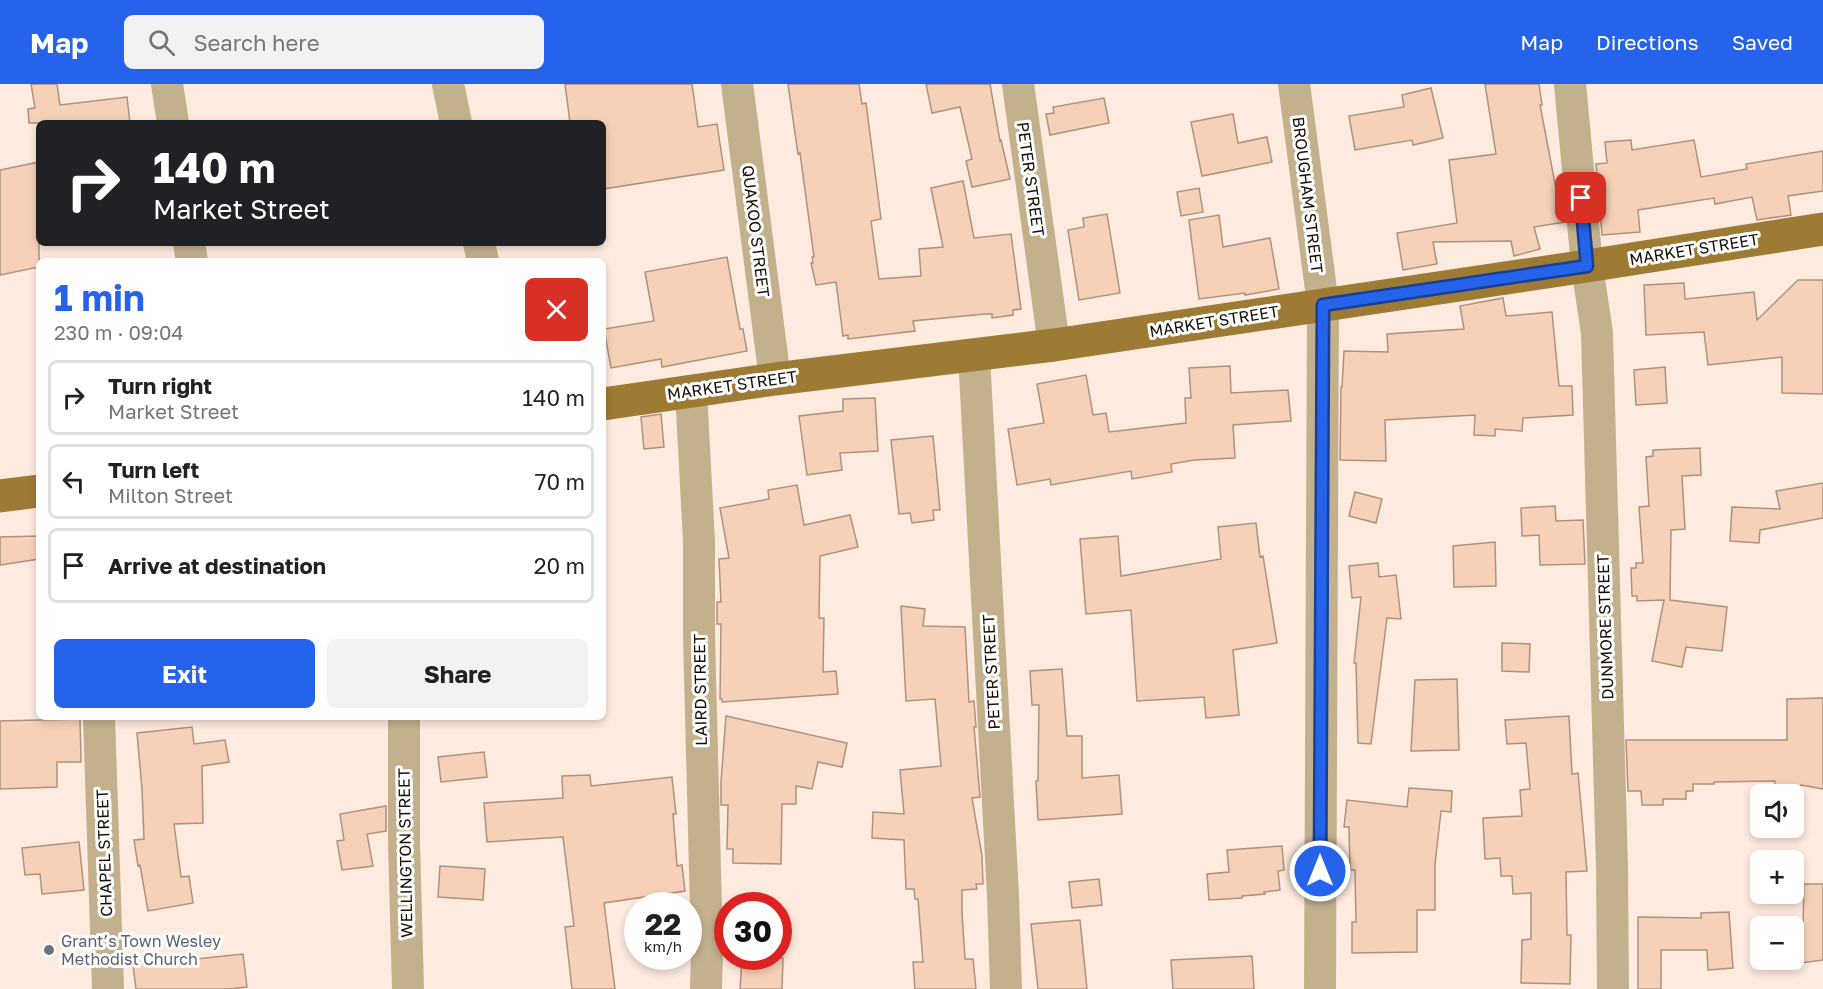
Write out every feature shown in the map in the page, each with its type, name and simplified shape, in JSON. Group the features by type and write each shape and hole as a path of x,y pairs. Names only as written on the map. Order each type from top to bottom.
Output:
{"main road":[{"name":"MARKET STREET","path":"606,404 776,379 1054,345 1823,229"},
{"path":"0,496 36,491"}],"street":[{"path":"167,84 173,120"},
{"path":"448,84 455,120"},
{"name":"QUAKOO STREET","path":"737,84 776,379"},
{"name":"PETER STREET","path":"1018,84 1054,345"},
{"name":"BROUGHAM STREET","path":"1294,84 1323,305 1320,989"},
{"name":"DUNMORE STREET","path":"1570,84 1587,266 1597,333 1613,989"},
{"name":"PETER STREET","path":"974,355 1006,989"},
{"name":"LAIRD STREET","path":"691,391 699,541 706,989"},
{"name":"CHAPEL STREET","path":"99,720 108,989"},
{"name":"WELLINGTON STREET","path":"404,720 404,843 408,989"}],"building":[{"path":"31,84 57,84 60,105 127,97 130,120 36,120 36,123 29,123 28,109 35,108"},
{"path":"565,84 692,84 698,127 717,124 724,170 606,189 606,120 570,120"},
{"path":"788,84 859,84 862,104 866,103 881,219 871,221 879,279 921,276 919,249 943,247 931,188 963,181 974,238 1011,234 1021,309 1013,310 1013,315 992,318 992,314 985,314 913,321 915,331 848,339 848,335 843,336 836,282 816,285 811,263 814,257"},
{"path":"926,84 990,84 1000,141 1010,179 972,187 966,161 972,159 960,107 932,113"},
{"path":"1485,84 1539,84 1542,105 1540,105 1556,189 1562,188 1565,222 1534,227 1540,249 1514,256 1511,241 1433,242 1437,264 1403,270 1397,233 1457,223 1449,160 1496,154"},
{"path":"1431,88 1443,138 1413,145 1412,140 1355,150 1349,116 1404,107 1402,95"},
{"path":"1104,98 1109,123 1050,135 1046,114 1054,113 1053,107"},
{"path":"1233,114 1238,143 1267,137 1272,162 1202,176 1191,122"},
{"path":"1631,140 1632,150 1694,140 1701,177 1747,169 1746,164 1823,151 1823,191 1788,196 1791,215 1757,220 1752,197 1715,204 1714,198 1638,210 1640,232 1602,235 1596,164 1607,163 1605,142"},
{"path":"36,163 36,246 39,246 39,258 36,258 36,268 0,275 0,170"},
{"path":"1199,188 1203,212 1181,216 1177,192"},
{"path":"1107,214 1120,293 1079,300 1068,230 1084,227 1083,218"},
{"path":"1219,215 1223,247 1270,238 1279,289 1199,299 1189,220"},
{"path":"727,257 740,329 743,329 747,351 662,367 661,359 611,368 606,329 654,321 645,272"},
{"path":"1798,280 1823,280 1823,394 1782,393 1782,357 1708,365 1704,332 1646,335 1644,285 1684,283 1685,299 1754,292 1757,320"},
{"path":"1503,298 1506,316 1552,312 1559,386 1572,386 1573,415 1523,418 1522,431 1495,429 1495,436 1474,435 1475,415 1385,420 1386,461 1340,460 1344,351 1388,352 1387,334 1464,329 1460,306"},
{"path":"1230,366 1231,393 1288,390 1291,421 1233,425 1235,458 1194,460 1171,464 1172,472 1132,479 1131,471 1051,485 1050,479 1017,485 1008,429 1044,423 1037,384 1086,375 1093,415 1106,413 1109,432 1186,423 1185,398 1191,398 1189,368"},
{"path":"1665,367 1667,403 1636,405 1634,370"},
{"path":"875,398 878,451 840,453 842,470 807,475 799,416 843,411 843,399"},
{"path":"661,414 664,447 644,449 641,417"},
{"path":"933,436 940,510 933,510 934,520 912,523 910,513 899,514 891,440"},
{"path":"1700,448 1701,475 1682,476 1685,529 1671,530 1670,600 1727,607 1722,651 1686,647 1682,667 1652,661 1664,600 1637,601 1637,596 1632,596 1631,568 1636,568 1636,563 1643,563 1639,507 1649,506 1646,457 1653,456 1653,450"},
{"path":"1823,483 1823,518 1760,530 1759,543 1730,541 1732,507 1780,509 1776,491"},
{"path":"797,485 804,525 850,515 858,547 820,556 819,618 824,618 823,672 836,671 838,694 722,702 720,699 721,624 717,624 717,602 721,602 719,559 729,558 720,508 769,499 768,490"},
{"path":"1355,492 1382,499 1376,523 1349,516"},
{"path":"1555,506 1556,521 1583,520 1585,564 1540,565 1539,535 1522,536 1521,508"},
{"path":"1256,523 1260,557 1263,556 1277,643 1233,650 1239,715 1206,718 1204,697 1137,701 1131,610 1086,614 1080,539 1118,536 1121,576 1221,559 1218,527"},
{"path":"36,536 36,559 0,565 0,537"},
{"path":"1495,542 1496,586 1454,587 1453,546"},
{"path":"1378,563 1379,577 1396,575 1401,619 1387,618 1371,744 1358,743 1356,663 1354,663 1361,597 1352,598 1349,566"},
{"path":"901,606 925,609 923,626 965,627 969,702 974,701 980,797 972,798 982,856 983,884 976,884 977,889 962,890 962,913 965,959 973,959 976,989 915,989 913,962 923,962 918,899 915,899 914,889 906,889 904,840 872,838 873,812 904,814 900,770 941,766 935,699 906,701"},
{"path":"1502,643 1530,644 1529,672 1502,671"},
{"path":"1062,669 1067,736 1082,736 1082,778 1119,775 1122,814 1038,820 1036,781 1038,781 1039,705 1032,705 1030,671"},
{"path":"1457,679 1459,750 1411,751 1415,680"},
{"path":"1823,698 1823,789 1804,784 1775,784 1775,781 1693,784 1693,791 1686,791 1686,799 1663,799 1663,805 1642,805 1641,791 1628,791 1626,740 1787,740 1787,699"},
{"path":"726,716 847,743 842,767 818,762 812,789 796,786 796,804 782,804 781,864 733,863 733,849 727,849 728,805 721,805"},
{"path":"1569,716 1572,774 1578,773 1587,871 1566,872 1567,935 1571,935 1570,984 1521,983 1522,940 1531,939 1531,893 1513,894 1512,876 1501,876 1500,858 1485,859 1483,818 1522,816 1520,790 1530,789 1526,743 1507,744 1505,720"},
{"path":"80,720 81,762 57,762 57,787 0,789 0,721"},
{"path":"192,727 194,744 225,740 229,762 202,766 203,823 174,824 181,877 189,876 193,903 148,911 134,840 144,839 137,733"},
{"path":"484,752 487,777 441,782 438,757"},
{"path":"590,775 591,786 672,777 676,814 673,814 677,866 682,865 685,891 624,892 624,900 604,903 615,989 572,989 565,927 574,926 563,837 487,842 484,803 563,798 562,776"},
{"path":"1409,788 1452,791 1451,812 1441,811 1435,864 1435,910 1417,910 1417,952 1352,953 1352,922 1356,922 1355,870 1350,870 1349,827 1344,827 1347,800 1407,807"},
{"path":"386,806 386,831 367,834 373,866 342,870 337,841 344,840 340,814"},
{"path":"79,842 84,890 42,894 40,874 25,875 22,848"},
{"path":"1282,846 1284,870 1278,871 1280,890 1242,896 1242,898 1209,900 1207,874 1229,872 1227,850"},
{"path":"440,866 485,869 483,900 438,897"},
{"path":"1099,879 1102,905 1072,908 1069,882"},
{"path":"1804,884 1823,884 1823,960 1804,963"},
{"path":"1729,912 1733,968 1708,970 1707,950 1661,950 1661,989 1638,989 1638,917 1701,918 1701,913"},
{"path":"1080,920 1087,989 1038,989 1031,924"},
{"path":"167,954 168,962 243,954 247,987 136,989 132,957"},
{"path":"1252,956 1254,989 1173,989 1171,960"},
{"path":"741,970 783,970 782,989 740,989"}],"place":[{"name":"Grant’s Town Wesley Methodist Church","path":"49,950"}],"route":[{"path":"1320,871 1323,305 1587,266 1581,198"}]}
